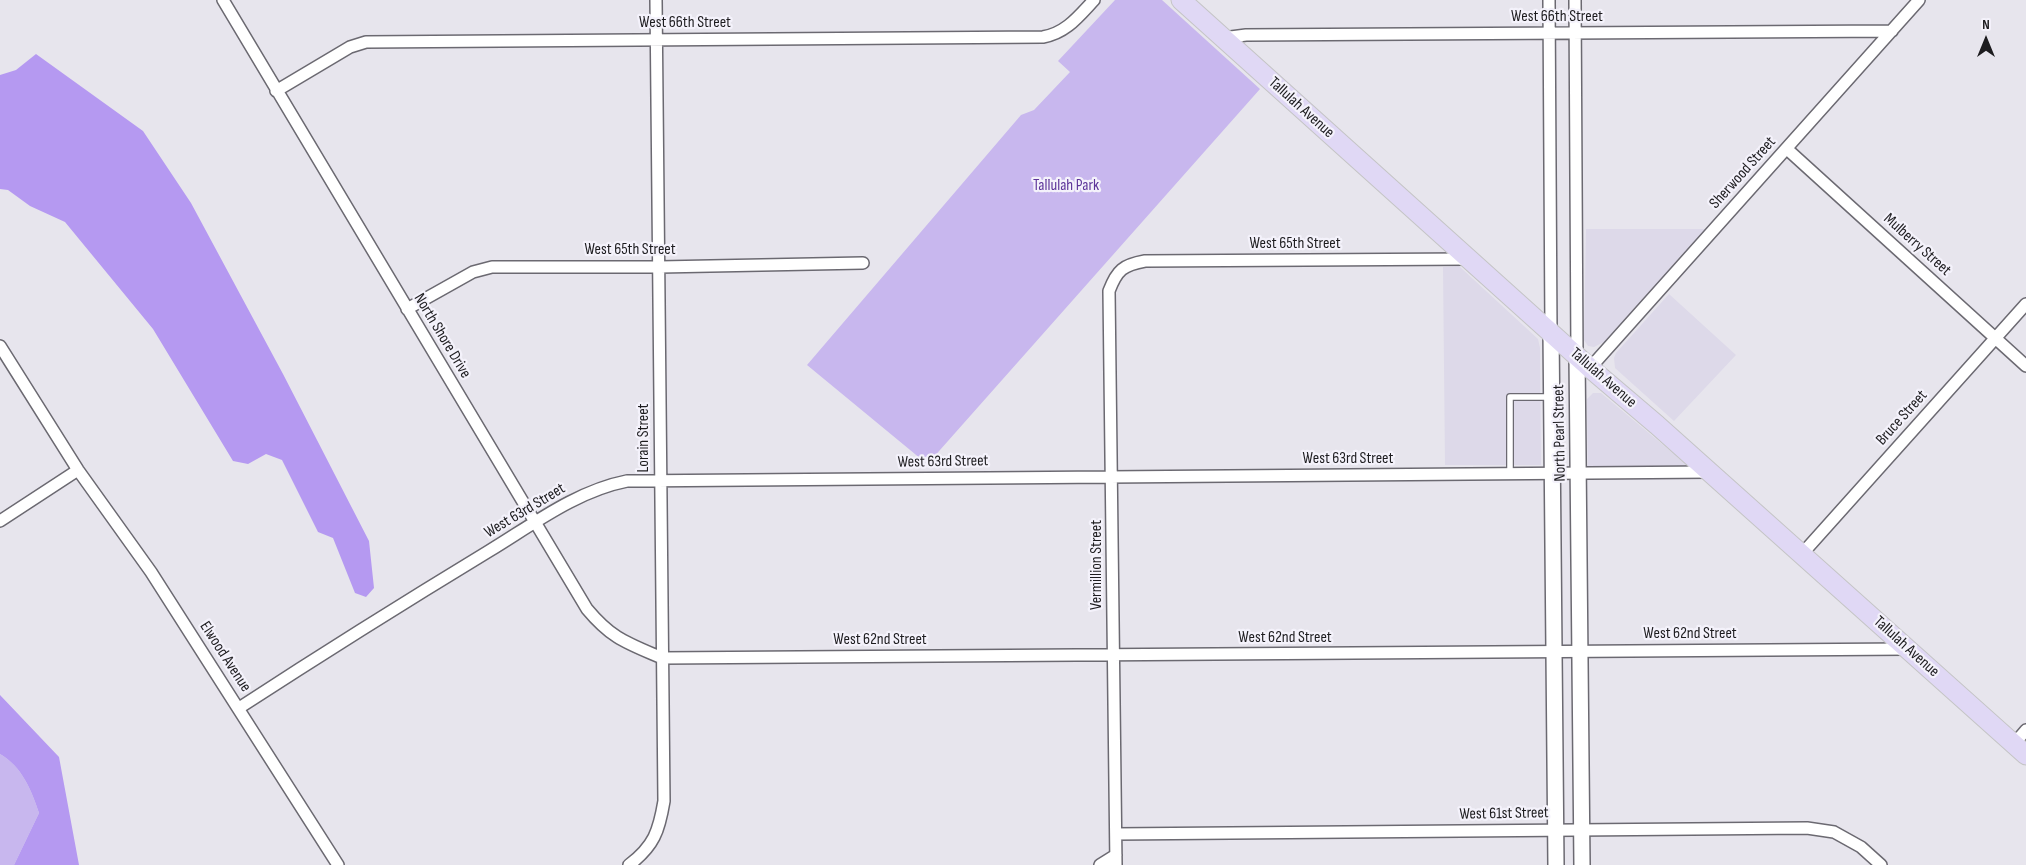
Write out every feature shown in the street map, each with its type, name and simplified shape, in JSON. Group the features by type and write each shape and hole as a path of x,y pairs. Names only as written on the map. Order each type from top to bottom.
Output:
{"main road":[{"name":"Tallulah Avenue","path":"1181,0 1471,259 1583,362 1710,472 1908,649 2022,743"}],"street":[{"name":"North Shore Drive","path":"223,0 587,608 600,625 619,640 662,658"},
{"name":"Lorain Street","path":"629,865 645,852 656,836 664,801 656,0"},
{"name":"West 66th Street","path":"276,91 350,47 366,42 1043,37 1065,30 1094,0"},
{"name":"North Pearl Street","path":"1549,0 1556,865"},
{"name":"North Pearl Street","path":"1575,0 1583,362 1578,473 1582,865"},
{"name":"Sherwood Street","path":"1583,362 1787,148 1919,0"},
{"name":"West 66th Street","path":"1223,38 1246,35 1892,31"},
{"name":"Mulberry Street","path":"1787,148 2026,366"},
{"name":"West 65th Street","path":"1121,269 1132,263 1145,261 1471,259"},
{"name":"West 65th Street","path":"407,309 473,272 492,267 660,267 863,263"},
{"name":"Vermillion Street","path":"1116,860 1113,476 1109,291 1114,278 1121,269"},
{"name":"Bruce Street","path":"1802,554 2026,304"},
{"name":"Elwood Avenue","path":"0,346 78,470 151,572 338,865"},
{"path":"0,521 78,470"},
{"name":"West 63rd Street","path":"239,708 364,627 586,493 626,481 1710,472"},
{"name":"West 62nd Street","path":"662,658 1908,649"},
{"name":"West 61st Street","path":"1116,834 1807,828 1834,832 1861,847 1881,865"},
{"path":"1100,865 1116,860"}],"lane":[{"path":"1510,474 1510,397 1552,397"}],"shaded area":[{"path":"36,54 143,131 191,203 283,374 369,541 374,588 366,597 355,593 333,538 318,532 282,460 266,454 248,464 233,461 153,329 65,222 30,206 8,190 0,189 0,75 16,70"},
{"path":"1586,229 1705,229 1604,342 1594,347 1588,346 1584,340"},
{"path":"1459,266 1538,339 1540,348 1541,465 1445,465 1443,267"},
{"path":"1669,294 1736,355 1674,421 1615,368 1614,358 1616,353"},
{"path":"1593,393 1601,393 1704,479 1588,480 1587,399"},
{"path":"0,695 59,757 79,865 14,865 39,813 25,779 8,759 0,754"}],"green space":[{"name":"Tallulah Park","path":"1115,0 1162,0 1260,89 932,459 921,459 807,365 1021,115 1034,110 1070,72 1058,61"},
{"path":"0,754 14,765 25,779 39,813 14,865 0,865"}]}
